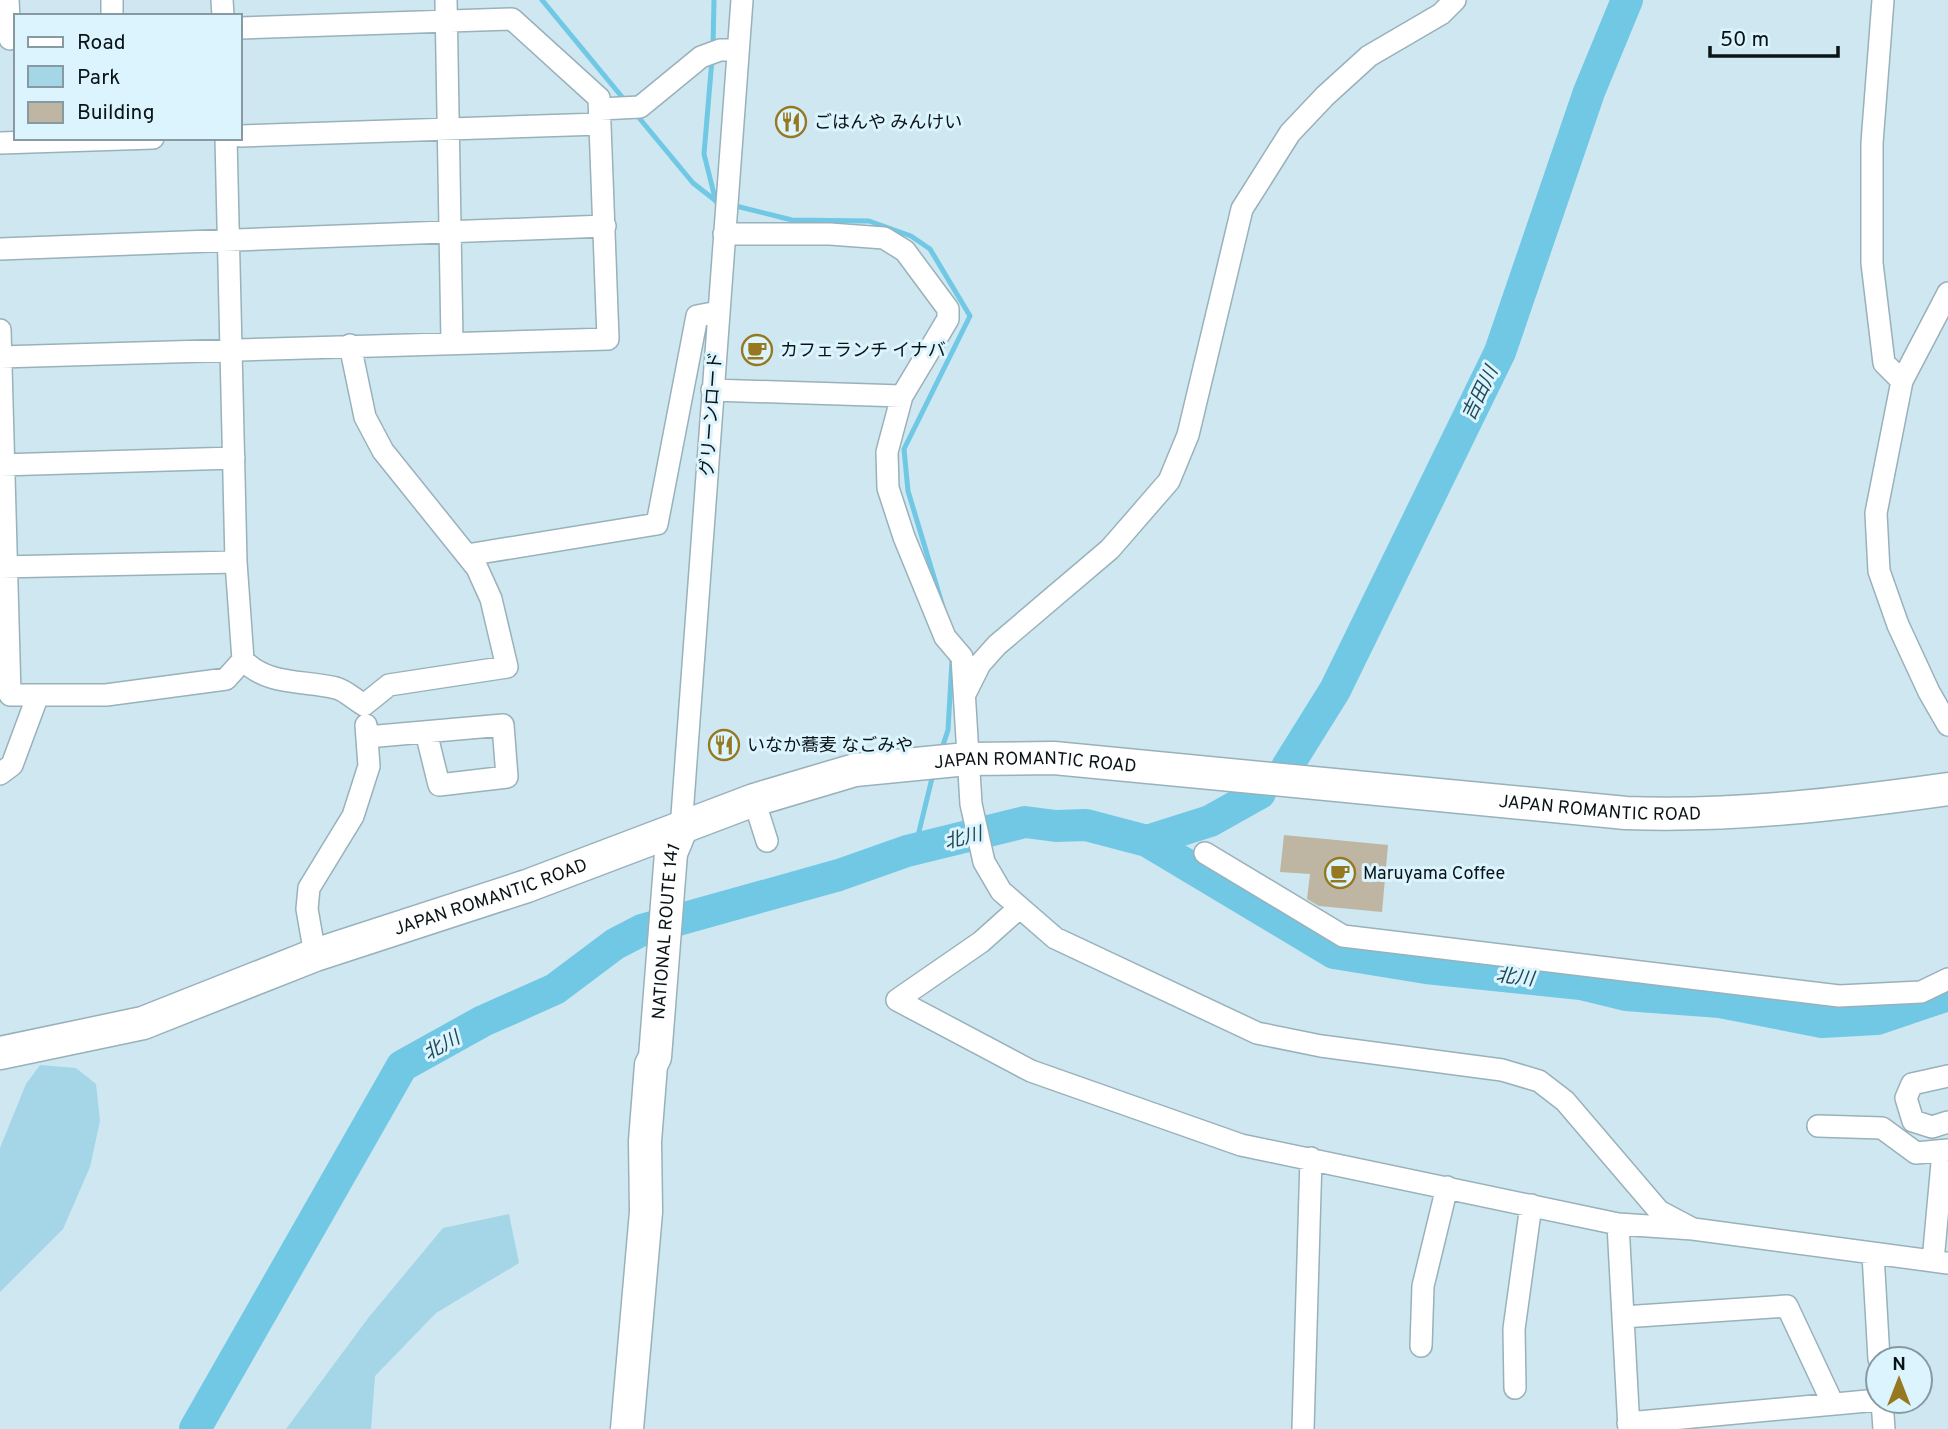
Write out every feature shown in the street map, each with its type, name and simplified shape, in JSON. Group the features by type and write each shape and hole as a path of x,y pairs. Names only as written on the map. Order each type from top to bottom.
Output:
{"highway":[{"name":"JAPAN ROMANTIC ROAD","path":"0,1053 143,1023 315,955 527,886 754,800 855,770 967,759 1054,758 1613,812 1690,816 1810,808 1948,789"},
{"name":"NATIONAL ROUTE 141","path":"627,1429 646,1212 645,1141 673,936 677,886 671,853 681,829"}],"street":[{"path":"8,0 8,39"},
{"name":"グリーンロード","path":"681,829 742,0"},
{"path":"965,694 981,664 997,645 1110,549 1169,481 1188,435 1242,209 1290,133 1369,56 1441,14 1455,0"},
{"path":"1883,0 1872,143 1872,263 1884,363 1902,381"},
{"path":"447,10 452,342"},
{"path":"0,357 231,348 608,339 599,98 512,19 447,10 242,28"},
{"path":"242,136 449,129 600,117 640,107 701,57 720,50 738,50"},
{"path":"0,143 92,140"},
{"path":"226,140 236,562 243,660 254,671 292,683 338,688 364,705"},
{"path":"0,249 605,226"},
{"path":"724,234 884,237 905,251 948,309 948,319 902,396 887,452 888,488 904,537 945,637 962,657 971,804 984,862 1001,891 1055,938 1257,1032 1321,1046 1502,1070 1538,1081 1565,1101 1658,1212 1693,1229"},
{"path":"1948,293 1902,381 1876,513 1879,571 1898,625 1929,692 1948,725"},
{"path":"467,555 657,524 697,316 718,312"},
{"path":"0,330 4,567 10,695 106,695 226,679 243,660"},
{"path":"350,345 365,417 383,451 477,568 491,599 507,667 389,685 364,705"},
{"path":"712,390 902,396"},
{"path":"2,465 234,458"},
{"path":"4,567 236,562"},
{"path":"0,774 12,765 38,695"},
{"path":"315,955 307,909 309,888 353,816 369,766 364,705"},
{"path":"367,737 426,732"},
{"path":"754,800 767,841"},
{"path":"1205,853 1343,936 1839,996 1921,992 1948,979"},
{"path":"1019,908 981,942 897,1000 1031,1071 1228,1140 1618,1224 1693,1229 1940,1262 1945,1151 1916,1153 1882,1128 1818,1126"},
{"path":"1948,1076 1912,1084 1906,1098 1913,1121 1932,1127 1948,1122"},
{"path":"1303,1429 1311,1158"},
{"path":"1421,1346 1423,1286 1447,1187"},
{"path":"1515,1388 1514,1329 1531,1205"},
{"path":"1618,1224 1629,1426 1864,1401"},
{"path":"1873,1254 1878,1345"},
{"path":"1623,1317 1787,1306 1833,1404"}],"green space":[{"path":"40,1065 76,1068 96,1084 100,1121 90,1167 63,1229 0,1292 0,1148 26,1084"},
{"path":"509,1214 519,1263 436,1313 375,1376 371,1429 286,1429 369,1317 443,1228"}],"building":[{"name":"Maruyama Coffee","path":"1284,835 1388,845 1382,912 1319,906 1307,899 1310,874 1280,872"}],"waterway":[{"path":"542,0 627,103"},
{"path":"713,46 714,0"},
{"name":"吉田川","path":"1287,767 1335,690 1500,352 1589,92 1627,0"},
{"path":"712,59 704,154 716,202 723,203"},
{"path":"635,113 693,183 716,201"},
{"path":"732,205 792,220 869,221 911,236 930,249 970,316 904,449 908,491 943,607"},
{"path":"941,751 948,730 952,661"},
{"path":"907,851 916,844 933,774"},
{"name":"吉田川","path":"1147,841 1210,821 1260,793"},
{"name":"北川","path":"195,1429 402,1066 483,1021 555,989 615,944 642,930 839,875 907,851 1025,822 1056,826 1086,825 1147,841 1334,953 1426,968 1581,984 1626,995 1720,1002 1822,1022 1877,1019 1948,995"}],"place":[{"name":"ごはんや みんけい","path":"791,122"},
{"name":"カフェランチ イナバ","path":"757,350"},
{"name":"いなか蕎麦 なごみや","path":"724,745"},
{"name":"Maruyama Coffee","path":"1340,873"}]}
